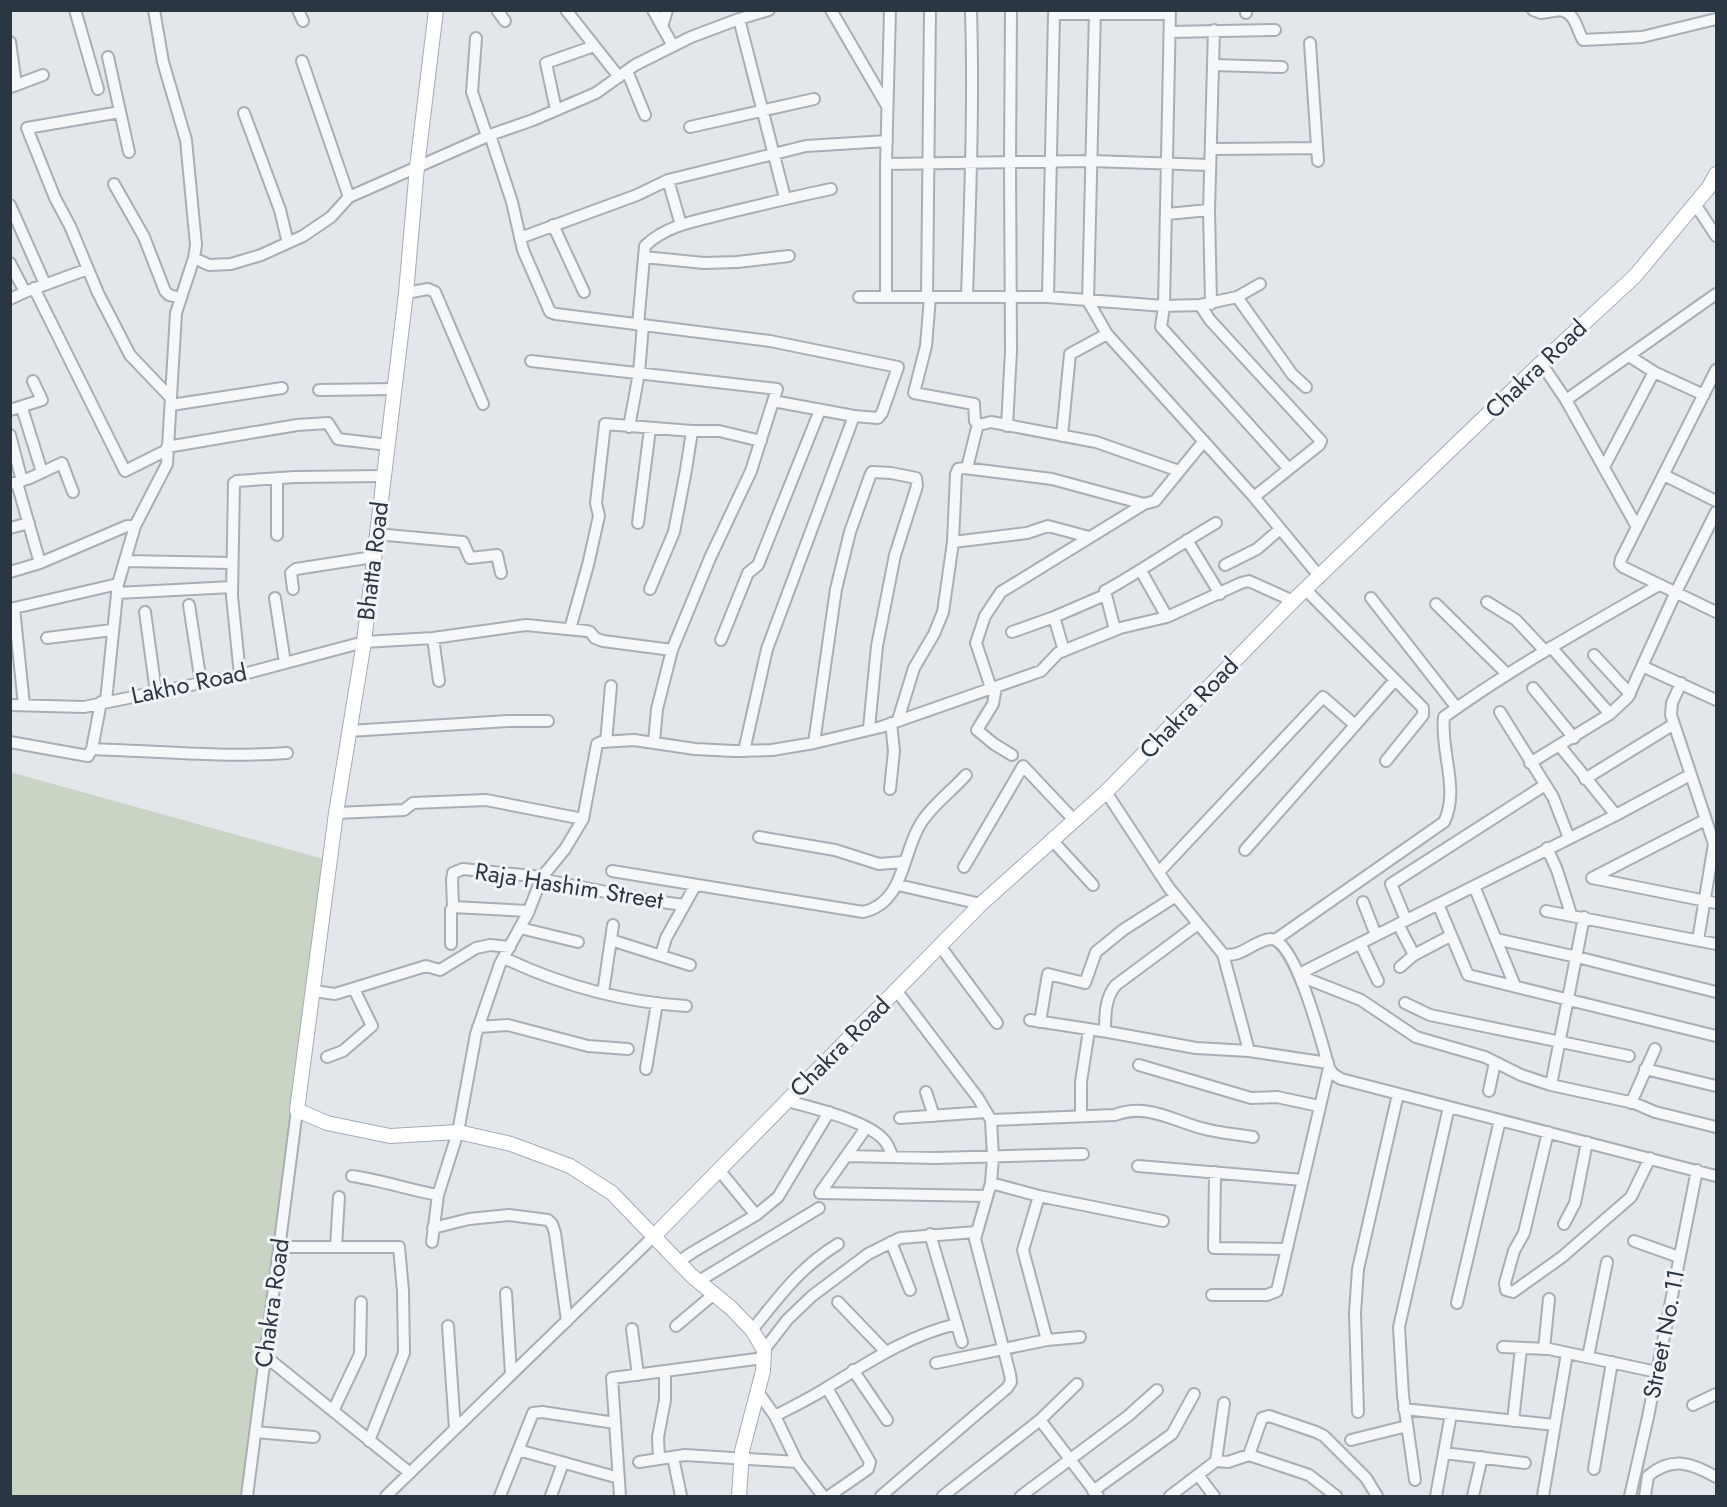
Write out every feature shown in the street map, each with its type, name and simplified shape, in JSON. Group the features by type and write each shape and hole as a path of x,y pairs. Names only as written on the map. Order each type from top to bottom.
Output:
{"main road":[{"name":"Bhatta Road","path":"297,1110 336,813 364,642 406,293 417,167 436,10"},
{"name":"Chakra Road","path":"653,1237 981,904 1106,792 1293,601 1320,578 1541,363 1635,276 1695,204 1713,189 1716,174"},
{"path":"297,1110 327,1123 390,1136 458,1132 511,1144 570,1166 612,1193 678,1262 753,1330 764,1354 763,1371 742,1459 739,1497"}],"street":[{"path":"75,10 98,89"},
{"path":"10,741 88,756 92,749 104,702 117,588 135,526 167,464 176,313 196,245 186,140 163,62 154,10"},
{"path":"497,10 505,21"},
{"path":"566,10 594,46 623,74 645,115"},
{"path":"653,10 673,46"},
{"path":"662,27 667,10"},
{"path":"194,258 209,265 231,264 261,255 303,236 331,217 350,197 488,135 596,93 623,74 673,46 739,19 770,10"},
{"path":"831,10 888,108"},
{"path":"886,297 886,164 890,10"},
{"path":"930,10 930,163 926,346 914,393 974,404 975,421 979,425"},
{"path":"967,297 971,162 971,10"},
{"path":"1007,426 1011,351 1011,10"},
{"path":"1533,10 1541,13 1560,10 1572,16 1583,40 1642,37 1716,18"},
{"path":"1048,297 1054,14 1170,12 1167,214 1164,306 1161,322 1163,330 1289,469"},
{"path":"1096,13 1088,301 1107,334 1254,497 1320,578"},
{"path":"739,19 785,198"},
{"path":"1214,30 1206,304 1210,320 1320,441 1319,445 1254,497"},
{"path":"1170,32 1275,30"},
{"path":"476,38 472,92 512,202 520,238 550,312 770,341 898,367 882,413 878,418 854,416 773,401"},
{"path":"10,42 13,86 43,75"},
{"path":"1310,43 1318,161"},
{"path":"556,110 546,63 594,46"},
{"path":"108,57 129,152"},
{"path":"302,61 350,197"},
{"path":"1213,65 1282,67"},
{"path":"690,127 814,99"},
{"path":"120,112 27,128 55,198 70,226 98,293 130,355 171,401"},
{"path":"244,113 280,210 288,243"},
{"path":"520,238 637,195 668,180 807,146 887,141"},
{"path":"1211,149 1317,148"},
{"path":"886,164 1091,161 1210,165"},
{"path":"668,180 681,225"},
{"path":"114,184 144,237 165,291 169,295 181,298"},
{"path":"629,427 639,373 645,246 654,236 681,225 785,198 831,189"},
{"path":"1695,204 1716,236"},
{"path":"10,205 45,284"},
{"path":"1167,214 1209,210"},
{"path":"554,225 584,292"},
{"path":"644,257 704,263 789,256"},
{"path":"10,263 29,290 125,471 167,449 297,425 328,423 338,439 388,445"},
{"path":"10,299 88,269"},
{"path":"859,297 1048,297 1164,306 1206,304 1237,297 1260,284"},
{"path":"406,293 428,289 435,292 483,404"},
{"path":"1566,400 1716,294"},
{"path":"1237,297 1292,374 1306,387"},
{"path":"1062,436 1070,354 1107,334"},
{"path":"1629,356 1654,372 1704,394"},
{"path":"531,361 777,389 751,471 710,558 672,650 657,709 654,742"},
{"path":"1541,363 1566,400 1637,527"},
{"path":"1716,370 1620,564 1675,594 1716,612"},
{"path":"1604,467 1654,372"},
{"path":"33,381 42,400 16,409 42,472"},
{"path":"171,401 282,388"},
{"path":"319,390 395,389"},
{"path":"721,640 748,573 758,565 820,410"},
{"path":"744,751 767,649 854,416"},
{"path":"979,425 991,422 1096,442 1179,471"},
{"path":"570,629 599,516 596,503 605,424 650,429 719,431 761,441"},
{"path":"967,468 979,425"},
{"path":"638,523 650,429"},
{"path":"651,589 674,532 692,431"},
{"path":"1012,755 977,730 993,705 996,694 976,643 985,616 1000,592 1144,504 1155,501 1204,441"},
{"path":"11,442 16,483 40,563"},
{"path":"16,483 62,463 73,492"},
{"path":"890,789 894,722 914,668 934,634 943,612 953,542 958,469 967,468 1052,479 1144,504"},
{"path":"814,743 836,590 844,555 872,472 880,472 916,478 917,486 895,555 877,646 869,728"},
{"path":"1664,475 1716,501"},
{"path":"240,675 232,587 234,483 277,478 384,476"},
{"path":"277,478 277,535"},
{"path":"1530,763 1610,714 1630,694 1675,594 1716,512"},
{"path":"1115,630 1105,591 1216,523"},
{"path":"10,528 28,524"},
{"path":"10,572 40,563 127,526 135,526"},
{"path":"953,542 1027,533 1053,526 1089,537"},
{"path":"1225,565 1257,549 1280,529"},
{"path":"376,534 463,542 470,558 497,555 501,573"},
{"path":"1187,540 1220,594"},
{"path":"293,590 291,573 296,569 373,557"},
{"path":"125,561 232,563"},
{"path":"1141,571 1167,617"},
{"path":"432,1242 438,1195 458,1132 478,1027 504,958 529,911 542,877 565,849 583,819 597,744 634,740 695,749 744,751 772,750 814,743 894,722 1041,671 1058,653 1115,630 1167,617 1241,583 1249,581 1293,601"},
{"path":"1275,940 1444,822 1448,815 1450,782 1444,717 1507,674 1659,585"},
{"path":"24,705 12,608 117,588 232,587"},
{"path":"1306,590 1423,708 1424,711 1386,761"},
{"path":"1012,632 1105,595"},
{"path":"275,598 285,663"},
{"path":"1371,598 1457,708"},
{"path":"1487,602 1516,620 1548,649 1610,714"},
{"path":"1436,604 1507,674"},
{"path":"189,605 201,683"},
{"path":"145,612 156,693"},
{"path":"1054,617 1064,651"},
{"name":"Lakho Road","path":"10,705 84,706 240,675 364,642 432,638 526,626 590,632 595,638 603,641 672,650"},
{"path":"47,638 112,630"},
{"path":"432,638 439,681"},
{"path":"1594,655 1630,694"},
{"path":"1642,666 1716,700"},
{"path":"1245,850 1395,680"},
{"path":"1681,683 1671,709 1674,724 1714,844"},
{"path":"606,742 611,686"},
{"path":"1533,688 1574,738"},
{"path":"1159,872 1323,697 1355,725"},
{"path":"1500,712 1553,797 1569,838"},
{"path":"349,731 508,721 548,721"},
{"path":"1585,778 1674,724"},
{"path":"1559,745 1616,815"},
{"path":"92,749 247,756 287,753"},
{"path":"964,867 1023,766 1074,820"},
{"path":"612,871 863,912 874,910 898,885 904,862 920,824 935,805 966,775"},
{"path":"1300,976 1305,971 1616,815 1690,775"},
{"path":"1414,955 1391,884 1545,785"},
{"path":"1106,792 1176,896 1223,954 1249,1051"},
{"path":"336,813 404,810 414,803 486,800 583,819"},
{"path":"1706,820 1592,878 1716,903"},
{"path":"1698,940 1704,901 1712,879 1716,831"},
{"path":"759,837 835,850 879,864 904,862"},
{"path":"1052,840 1093,885"},
{"path":"1547,848 1557,870 1570,914"},
{"name":"Raja Hashim Street","path":"453,907 453,873 463,869 542,877 550,882 684,904"},
{"path":"898,885 981,904"},
{"path":"661,955 666,938 695,886"},
{"path":"1474,886 1515,986"},
{"path":"1176,896 1124,930 1096,952 1085,983 1048,974 1035,1021 1196,1048 1249,1051 1328,1066"},
{"path":"1363,902 1376,935"},
{"path":"1438,904 1468,975 1716,1036"},
{"path":"451,944 451,910 453,907 529,911"},
{"path":"1546,910 1716,944"},
{"path":"1551,1085 1584,917"},
{"path":"1105,1031 1110,992 1116,985 1198,924"},
{"path":"603,993 613,925"},
{"path":"520,928 579,942"},
{"path":"1400,967 1414,955 1450,936"},
{"path":"1223,954 1228,956 1248,950 1269,939 1281,944 1300,976 1328,1066 1333,1074 1341,1079 1716,1176"},
{"path":"1496,939 1716,992"},
{"path":"610,940 690,965"},
{"path":"1360,943 1378,981"},
{"path":"314,991 335,994 426,966 440,970 483,946 510,947"},
{"path":"940,946 997,1023"},
{"path":"504,958 532,971 603,993 638,1002 686,1006"},
{"path":"1300,976 1361,1000 1416,1037 1485,1057 1521,1075 1551,1085 1631,1102 1655,1112 1716,1127"},
{"path":"327,1057 343,1051 372,1026 354,989"},
{"path":"881,1497 1007,1388 1011,1382 975,1239 991,1183 993,1157 988,1116 978,1098 896,990"},
{"path":"646,1069 657,1003"},
{"path":"1405,1003 1430,1015 1629,1056"},
{"path":"478,1027 508,1025 588,1046 628,1049"},
{"path":"1081,1116 1081,1082 1089,1030"},
{"path":"1631,1102 1655,1049"},
{"path":"1489,1091 1495,1062"},
{"path":"1139,1065 1251,1098 1277,1097 1319,1106"},
{"path":"1212,1295 1253,1296 1273,1293 1279,1287 1328,1066"},
{"path":"1646,1069 1716,1086"},
{"path":"926,1092 934,1116"},
{"path":"1358,1412 1355,1313 1358,1269 1398,1094"},
{"path":"787,1101 842,1116 866,1128 884,1139 893,1157"},
{"path":"1415,1480 1404,1409 1399,1327 1449,1107"},
{"name":"Chakra Road","path":"247,1497 297,1110"},
{"path":"900,1118 1081,1116 1115,1115 1124,1111 1154,1112 1204,1129 1252,1137"},
{"path":"678,1262 756,1215 778,1197 829,1112"},
{"path":"1457,1303 1500,1120"},
{"path":"866,1128 820,1193 986,1196"},
{"path":"1548,1132 1524,1233 1514,1251 1505,1283 1506,1290 1513,1292 1562,1257 1631,1197 1650,1158"},
{"path":"1564,1224 1575,1203 1587,1142"},
{"path":"846,1156 993,1157 1083,1154"},
{"path":"1138,1166 1302,1180"},
{"path":"719,1170 756,1215"},
{"name":"Street No. 11","path":"1630,1497 1697,1170"},
{"path":"1215,1172 1214,1248 1287,1249"},
{"path":"352,1176 438,1195"},
{"path":"991,1183 1039,1196 1163,1221"},
{"path":"1039,1196 1023,1250 1047,1341"},
{"path":"336,1247 339,1197"},
{"path":"699,1281 819,1208"},
{"path":"433,1228 469,1219 509,1215 548,1220 555,1233 567,1321"},
{"path":"620,1497 612,1378 764,1354 787,1320 812,1296 868,1254 900,1238 976,1232"},
{"path":"930,1234 962,1342"},
{"path":"386,1497 653,1237"},
{"path":"1634,1241 1679,1257"},
{"path":"891,1242 910,1290"},
{"path":"753,1330 798,1274 817,1257 838,1244"},
{"path":"280,1247 399,1247 403,1292 404,1353 369,1441"},
{"path":"1588,1357 1607,1262"},
{"path":"506,1293 511,1374"},
{"path":"676,1326 714,1294"},
{"path":"1544,1349 1549,1299"},
{"path":"333,1411 360,1354 361,1302"},
{"path":"838,1302 886,1352"},
{"path":"775,1416 886,1352 931,1330 957,1324"},
{"path":"448,1326 455,1429"},
{"path":"632,1329 639,1375"},
{"path":"936,1363 1047,1341 1080,1337"},
{"path":"1503,1347 1544,1349 1657,1372"},
{"path":"1514,1420 1521,1348"},
{"path":"1543,1497 1567,1353"},
{"path":"265,1356 410,1473"},
{"path":"1594,1469 1612,1362"},
{"path":"854,1370 887,1420"},
{"path":"658,1459 658,1437 665,1400 665,1371"},
{"path":"943,1497 1040,1420 1077,1384"},
{"path":"827,1388 870,1462 868,1469 829,1497"},
{"path":"1021,1497 1128,1416 1157,1390"},
{"path":"758,1392 775,1416 797,1462 823,1497"},
{"path":"1040,1420 1096,1494 1172,1434 1194,1394"},
{"path":"1693,1405 1716,1394"},
{"path":"1216,1461 1224,1402"},
{"path":"1404,1409 1555,1425"},
{"path":"500,1497 533,1413 615,1423"},
{"path":"1436,1497 1451,1414"},
{"path":"1249,1455 1262,1418 1269,1416 1324,1436 1366,1478 1377,1497"},
{"path":"1351,1440 1407,1426"},
{"path":"255,1432 314,1437"},
{"path":"518,1450 619,1478"},
{"path":"1444,1453 1525,1463"},
{"path":"639,1462 685,1455 797,1462"},
{"path":"1170,1497 1216,1461 1228,1462 1249,1455 1309,1475 1336,1497"},
{"path":"673,1457 681,1497"},
{"path":"1475,1496 1482,1457"},
{"path":"1644,1497 1648,1476 1657,1468 1679,1462 1700,1467 1716,1477"},
{"path":"551,1497 563,1463"},
{"path":"1198,1475 1214,1497"}],"green space":[{"path":"10,772 331,861 247,1496 11,1496"}]}
